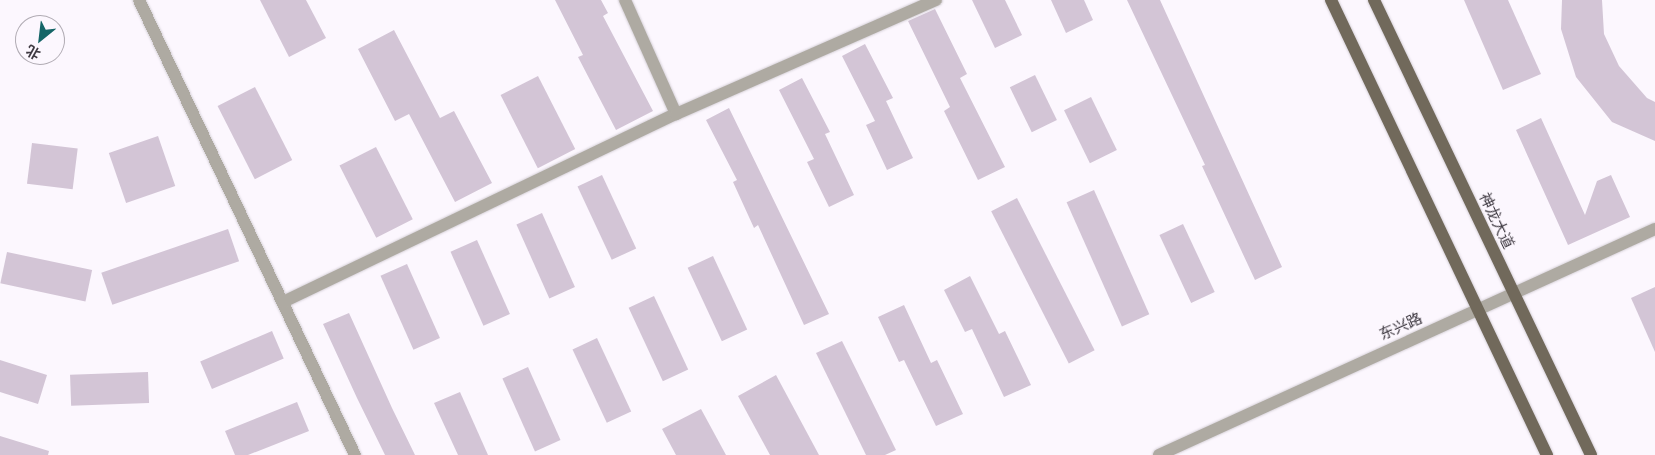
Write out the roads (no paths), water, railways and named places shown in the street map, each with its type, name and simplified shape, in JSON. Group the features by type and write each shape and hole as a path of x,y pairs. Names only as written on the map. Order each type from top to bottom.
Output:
{"main road":[{"path":"1331,0 1548,455"},
{"name":"神龙大道","path":"1374,0 1591,455"}],"street":[{"path":"139,0 355,455"},
{"path":"625,0 676,114"},
{"path":"283,302 676,114 936,0"},
{"name":"东兴路","path":"1159,455 1655,229"}]}
